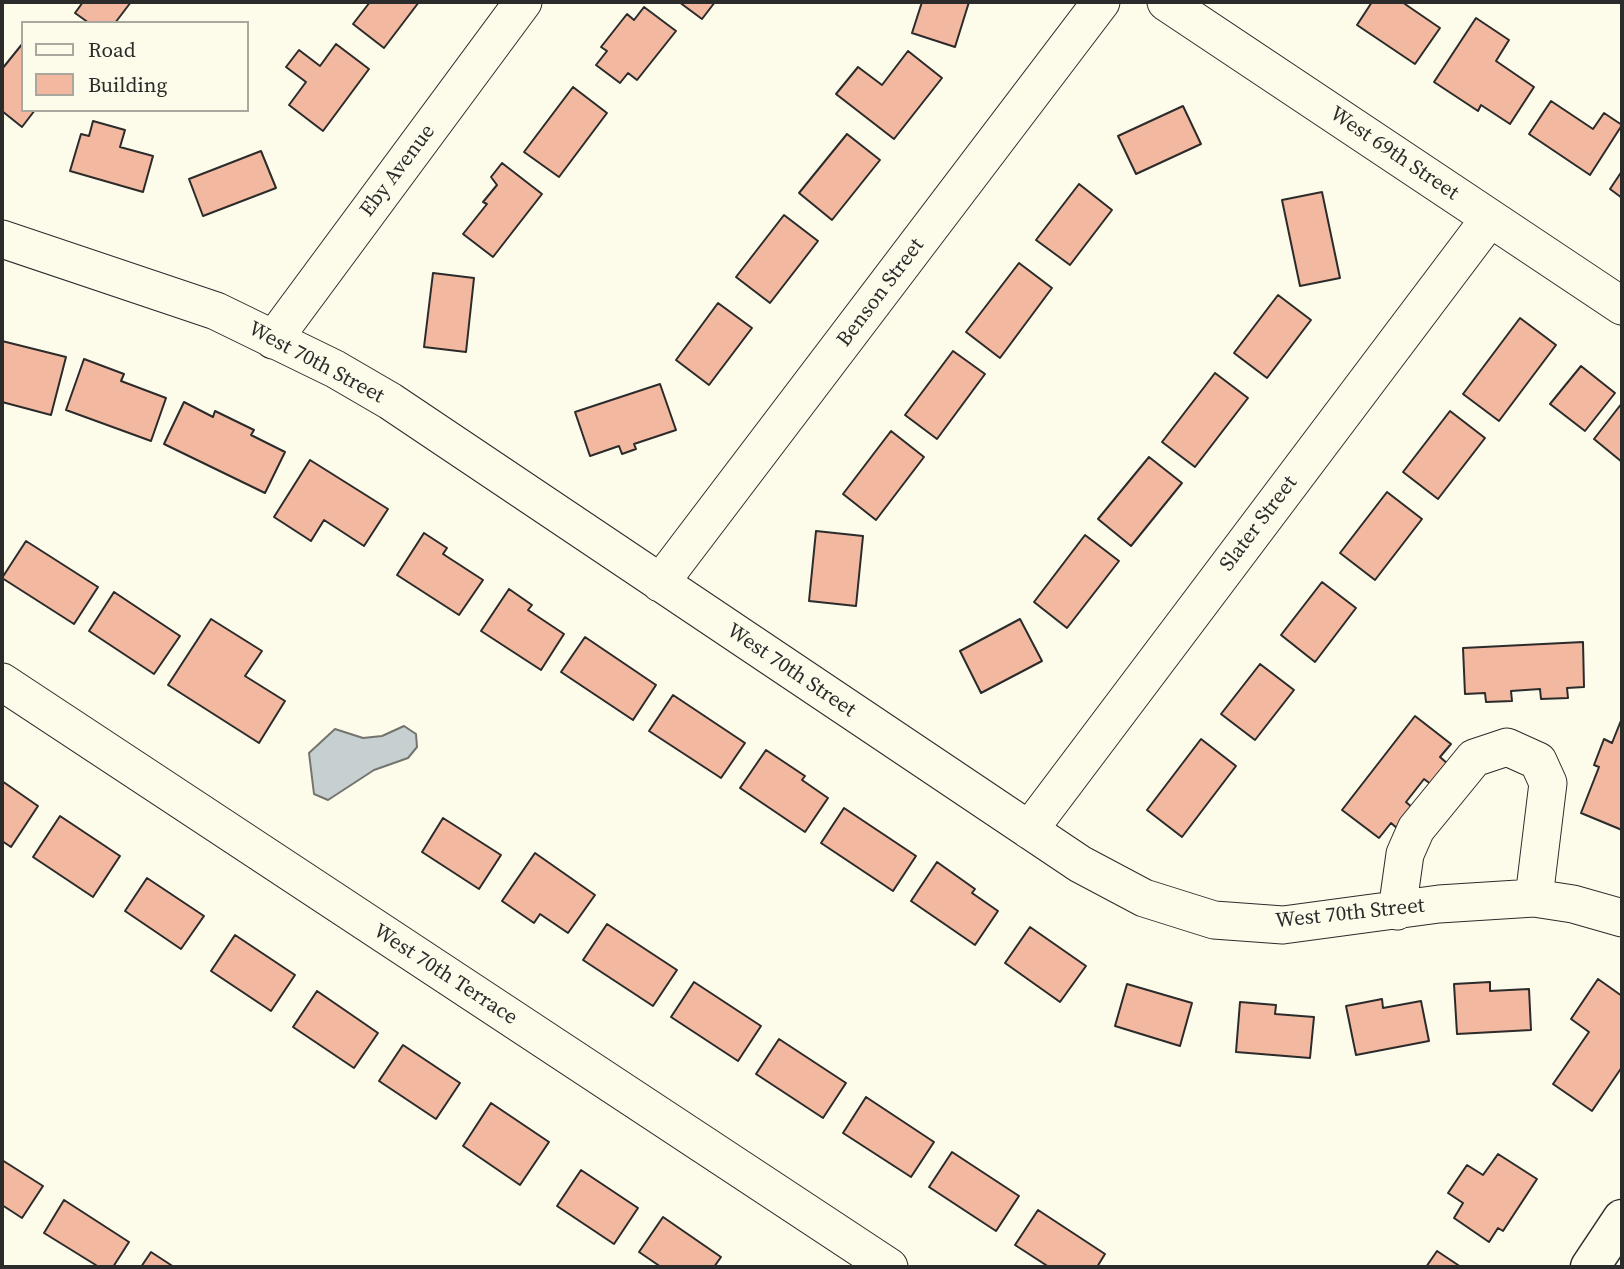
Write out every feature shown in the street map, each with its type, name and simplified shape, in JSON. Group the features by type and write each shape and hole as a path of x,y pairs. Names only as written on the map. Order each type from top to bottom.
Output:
{"main road":[{"path":"1590,1267 1622,1219"}],"street":[{"name":"Eby Avenue","path":"273,340 523,2"},
{"name":"Benson Street","path":"660,583 1101,2"},
{"name":"West 69th Street","path":"1166,2 1622,306"},
{"name":"Slater Street","path":"1029,830 1490,218"},
{"name":"West 70th Street","path":"2,239 216,311 335,369 390,401 1080,864 1144,898 1214,920 1283,925 1439,904 1534,898 1573,904 1622,918"},
{"name":"West 70th Terrace","path":"2,682 889,1267"},
{"path":"1397,911 1405,855 1416,829 1474,758 1507,747 1538,761 1548,783 1534,898"}],"shaded area":[{"path":"404,726 416,734 417,747 408,758 374,770 328,800 314,794 309,753 335,729 363,738 382,736"}],"building":[{"path":"83,2 131,2 117,21 86,21 75,13"},
{"path":"370,2 419,2 384,48 353,24"},
{"path":"679,2 715,2 702,19"},
{"path":"922,2 969,2 955,47 912,33"},
{"path":"1372,2 1402,2 1440,28 1415,64 1357,25"},
{"path":"644,7 676,31 637,80 628,73 620,83 596,65 607,51 601,47 627,14 634,20"},
{"path":"1476,18 1509,40 1496,61 1534,87 1510,124 1481,105 1478,111 1434,82"},
{"path":"336,44 369,69 323,131 289,105 306,82 286,67 299,50 320,66"},
{"path":"21,45 21,112 33,112 22,127 2,111 2,69"},
{"path":"908,51 942,78 894,139 836,94 858,67 882,85"},
{"path":"573,87 607,113 559,177 524,152"},
{"path":"1551,101 1593,129 1604,113 1622,125 1590,175 1529,134"},
{"path":"1183,106 1201,144 1136,174 1118,136"},
{"path":"93,121 125,130 120,147 153,156 143,192 70,171 81,134 89,136"},
{"path":"847,134 880,160 832,220 799,193"},
{"path":"261,151 276,188 203,216 189,179"},
{"path":"502,163 542,194 493,257 463,234 487,204 483,202 497,185 491,177"},
{"path":"1622,171 1622,198 1610,189"},
{"path":"1079,184 1112,210 1070,265 1036,240"},
{"path":"1322,192 1340,278 1300,286 1282,200"},
{"path":"784,215 818,241 770,303 736,277"},
{"path":"1019,263 1052,288 1000,358 966,332"},
{"path":"433,273 474,278 466,352 424,347"},
{"path":"1278,295 1311,320 1267,378 1234,353"},
{"path":"718,303 752,328 709,385 676,360"},
{"path":"1520,318 1556,345 1499,421 1463,394"},
{"path":"2,341 66,357 51,415 2,402"},
{"path":"953,351 985,374 937,439 905,415"},
{"path":"84,359 124,374 121,381 166,398 151,441 66,410"},
{"path":"1581,366 1615,393 1585,431 1550,404"},
{"path":"1215,373 1248,398 1195,467 1162,442"},
{"path":"660,384 676,430 634,444 636,449 622,454 619,446 590,456 575,412"},
{"path":"184,402 213,417 215,411 254,430 251,435 285,452 265,493 164,444"},
{"path":"1622,403 1622,462 1594,439"},
{"path":"1450,411 1485,438 1438,499 1403,472"},
{"path":"891,431 924,457 876,520 843,494"},
{"path":"1149,457 1182,483 1131,546 1098,519"},
{"path":"310,460 388,509 364,546 324,520 311,541 274,517"},
{"path":"1387,492 1422,519 1375,580 1340,553"},
{"path":"816,531 863,536 856,606 809,601"},
{"path":"424,533 447,548 443,554 483,580 459,615 397,575"},
{"path":"1085,535 1119,561 1067,628 1034,602"},
{"path":"26,541 98,587 74,624 2,578"},
{"path":"1322,582 1356,608 1315,662 1281,635"},
{"path":"509,589 532,605 528,610 564,634 541,670 481,631"},
{"path":"114,592 180,636 154,674 89,631"},
{"path":"211,619 262,651 245,676 285,701 259,743 168,685"},
{"path":"1020,619 1042,661 981,693 960,651"},
{"path":"585,637 656,685 633,720 561,672"},
{"path":"1583,642 1584,687 1567,688 1568,698 1541,699 1540,689 1511,691 1512,701 1486,702 1485,693 1465,694 1463,648"},
{"path":"1260,664 1294,690 1255,740 1221,714"},
{"path":"673,695 745,743 721,778 649,731"},
{"path":"1415,716 1451,744 1440,757 1448,764 1432,785 1424,779 1406,802 1414,809 1398,829 1391,823 1379,838 1342,810"},
{"path":"1622,718 1622,830 1581,813 1599,767 1594,765 1604,739 1612,743"},
{"path":"1201,739 1236,766 1182,837 1147,810"},
{"path":"766,750 805,776 802,780 828,798 805,832 740,788"},
{"path":"2,781 38,806 11,847 2,841"},
{"path":"844,808 916,856 893,891 821,843"},
{"path":"60,816 120,856 93,897 33,857"},
{"path":"443,818 501,855 479,889 422,852"},
{"path":"535,853 595,895 568,933 540,914 534,923 502,901"},
{"path":"937,862 975,889 972,893 998,911 975,945 911,901"},
{"path":"147,878 204,916 181,949 125,911"},
{"path":"607,924 677,970 653,1006 583,960"},
{"path":"1030,927 1086,966 1060,1002 1005,963"},
{"path":"235,935 295,975 271,1011 211,971"},
{"path":"1598,979 1622,996 1622,1067 1592,1111 1553,1084 1589,1032 1571,1019"},
{"path":"694,982 761,1026 738,1061 671,1017"},
{"path":"1490,982 1490,991 1529,989 1531,1030 1457,1034 1454,984"},
{"path":"1127,984 1192,1003 1180,1046 1115,1026"},
{"path":"317,991 378,1033 354,1068 293,1027"},
{"path":"1382,999 1383,1008 1421,1001 1429,1041 1356,1055 1346,1006"},
{"path":"1240,1002 1276,1005 1275,1014 1314,1017 1310,1058 1236,1052"},
{"path":"779,1039 846,1083 823,1118 756,1074"},
{"path":"403,1045 460,1083 436,1119 379,1081"},
{"path":"866,1097 934,1142 911,1177 843,1133"},
{"path":"491,1103 549,1142 520,1185 463,1146"},
{"path":"952,1152 1019,1196 996,1231 929,1187"},
{"path":"1498,1154 1537,1179 1503,1231 1498,1228 1489,1242 1454,1218 1463,1203 1448,1193 1467,1165 1483,1175"},
{"path":"2,1160 43,1186 22,1218 2,1205"},
{"path":"581,1170 638,1208 614,1244 557,1206"},
{"path":"64,1200 129,1242 113,1267 99,1267 44,1233"},
{"path":"1038,1210 1105,1254 1097,1267 1049,1267 1015,1245"},
{"path":"663,1217 721,1257 714,1267 661,1267 639,1252"},
{"path":"1437,1251 1461,1267 1426,1267"},
{"path":"151,1252 174,1267 141,1267"}]}
